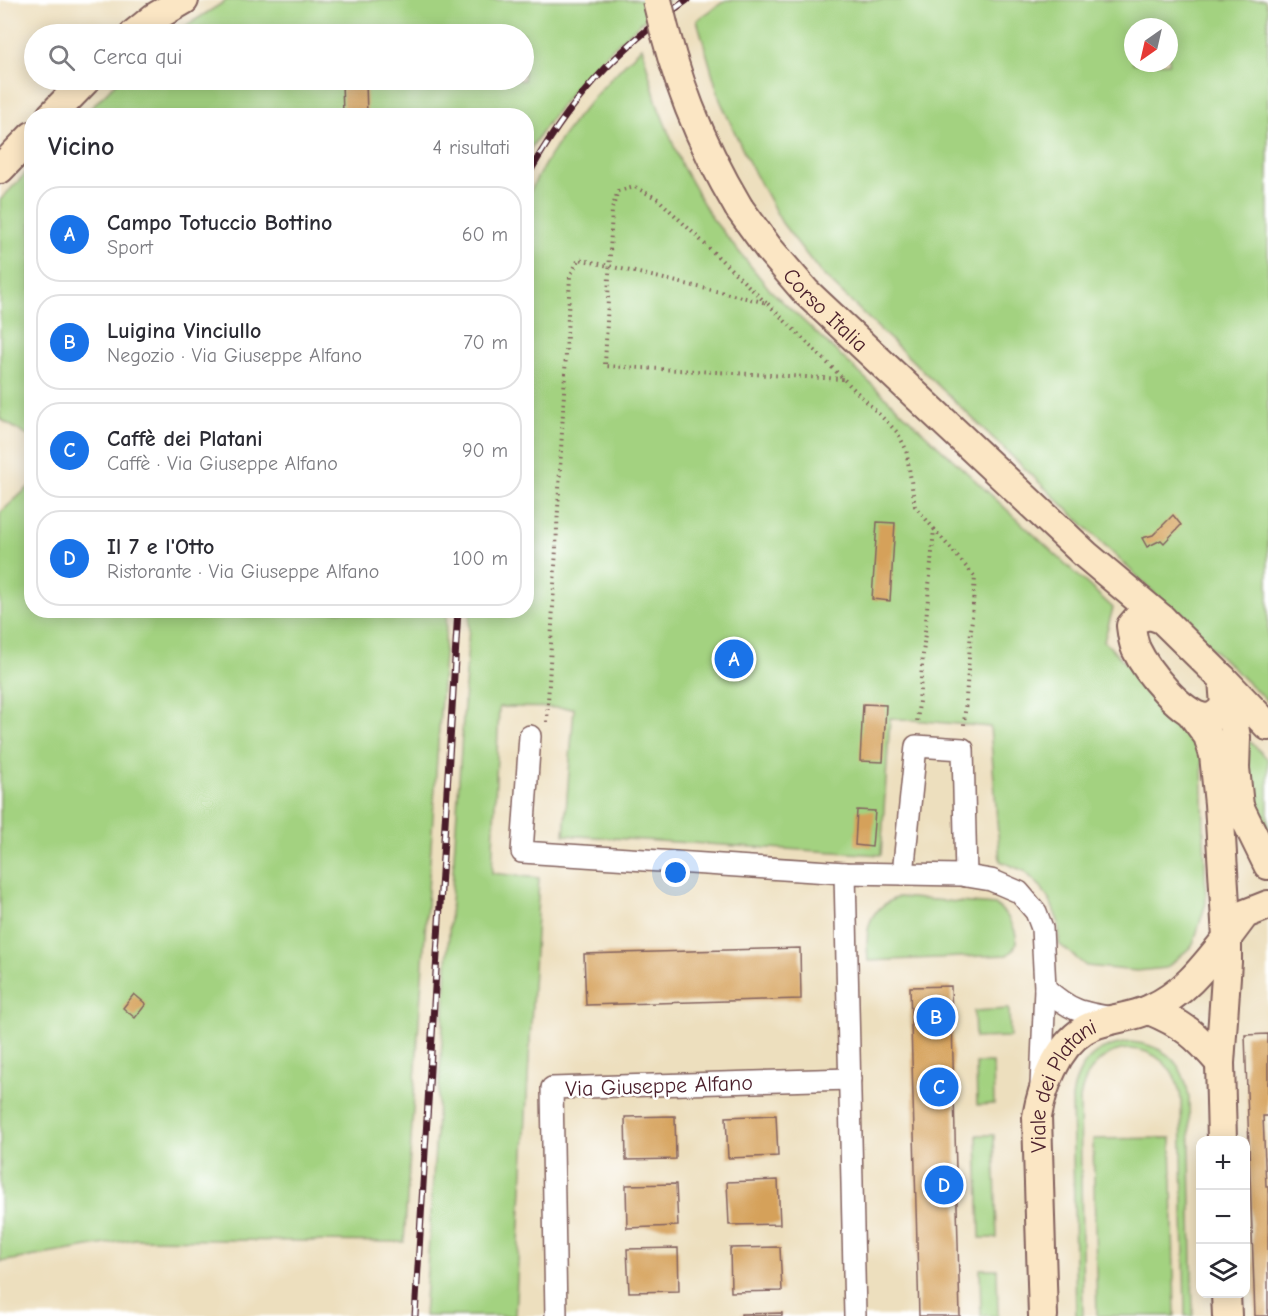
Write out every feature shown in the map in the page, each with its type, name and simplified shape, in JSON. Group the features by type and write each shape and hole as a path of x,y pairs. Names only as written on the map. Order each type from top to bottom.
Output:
{"street":[{"path":"146,24 184,0"},
{"name":"Corso Italia","path":"657,0 680,87 692,118 716,169 769,249 806,292 1086,555"},
{"path":"59,108 76,90"},
{"path":"0,170 24,144"},
{"path":"1086,555 1162,619 1236,737 1235,768 1239,806 1268,865"},
{"path":"1086,555 1117,595 1131,626 1137,651 1147,667 1174,699 1218,707 1268,726"},
{"path":"1131,626 1138,618 1150,615 1162,619"},
{"path":"1218,707 1268,739"},
{"path":"1218,707 1208,736 1214,755 1219,804 1245,906 1227,938 1220,1062 1222,1136"},
{"path":"530,736 522,852 845,873 966,876 991,880 1019,892 1036,912 1042,928 1045,988 1041,1095"},
{"path":"903,874 916,746 963,749 966,876"},
{"path":"845,873 855,1316"},
{"name":"Viale dei Platani","path":"1043,1316 1037,1117 1041,1095 1062,1052 1084,1030 1149,1010 1176,994 1197,976 1227,938"},
{"path":"1045,988 1062,1004 1082,1012 1117,1018"},
{"path":"1149,1010 1175,1021 1198,1037 1220,1062"},
{"name":"Via Giuseppe Alfano","path":"556,1316 552,1088 850,1079"},
{"path":"1226,1298 1227,1316"}],"path":[{"path":"844,379 604,366 612,209 618,191 635,187 658,199 844,379 897,432 906,449 915,506 975,578 963,749"},
{"path":"530,736 548,720 570,276 579,259 766,303"},
{"path":"916,746 934,528"}],"green space":[{"path":"227,0 669,0 608,52 590,71 534,143 534,108 91,108 109,90 534,90 534,24 189,24"},
{"path":"726,0 1265,0 1268,10 1268,702 820,272 782,223 746,157 720,100 697,20"},
{"path":"642,47 657,104 682,166 711,217 770,290 1113,608 1104,641 1176,714 1194,736 1202,759 1206,903 1193,945 1166,968 1137,971 1086,966 1059,944 1059,924 1051,903 1041,887 1024,871 1000,861 990,727 890,718 881,855 564,835 574,708 499,707 492,873 539,878 515,1316 424,1316 470,618 534,618 534,184 563,136 608,82"},
{"path":"24,175 24,434 0,419 0,200"},
{"path":"24,491 24,618 447,618 404,1242 135,1239 0,1262 0,513"},
{"path":"1246,738 1268,759 1268,843 1250,810"},
{"path":"898,897 995,905 1004,912 1012,924 1016,936 1014,948 1007,955 868,961 867,940 873,915 887,902"},
{"path":"1009,1009 1010,1037 975,1038 974,1011"},
{"path":"1130,1042 1154,1047 1171,1058 1178,1066 1187,1086 1193,1316 1185,1316 1181,1099 1174,1077 1163,1062 1148,1052 1131,1049 1114,1052 1099,1061 1087,1077 1080,1099 1083,1316 1076,1316 1072,1098 1074,1086 1083,1066 1090,1058 1107,1048"},
{"path":"976,1063 993,1063 994,1104 977,1105"},
{"path":"977,1135 994,1135 997,1238 980,1238"},
{"path":"1171,1138 1175,1316 1097,1316 1093,1139"},
{"path":"980,1269 997,1269 998,1316 981,1316"}],"building":[{"path":"342,90 366,90 367,108 343,108"},
{"path":"1173,515 1181,525 1164,543 1161,540 1147,547 1142,538 1153,535"},
{"path":"877,522 895,523 890,601 872,599"},
{"path":"863,704 886,705 883,762 860,761"},
{"path":"857,810 875,811 872,847 855,845"},
{"path":"800,948 801,999 586,1005 584,954"},
{"path":"951,986 960,1316 919,1316 910,987"},
{"path":"134,994 146,1004 135,1018 123,1008"},
{"path":"1268,1034 1268,1116 1263,1116 1266,1186 1268,1186 1268,1316 1255,1316 1245,1035"},
{"path":"776,1115 778,1156 728,1158 726,1117"},
{"path":"675,1116 676,1159 626,1160 625,1117"},
{"path":"778,1180 780,1224 729,1225 727,1182"},
{"path":"676,1184 678,1226 627,1228 626,1185"},
{"path":"780,1247 782,1291 731,1292 730,1248"},
{"path":"678,1248 679,1291 629,1292 627,1249"},
{"path":"782,1313 782,1316 741,1316 741,1314"}],"railway":[{"path":"534,165 558,126 595,79 638,38 687,0"},
{"path":"415,1316 458,618"}],"place":[{"name":"Campo Totuccio Bottino","path":"734,659"},
{"name":"Luigina Vinciullo","path":"936,1017"},
{"name":"Caffè dei Platani","path":"939,1087"},
{"name":"Il 7 e l'Otto","path":"944,1185"}]}
